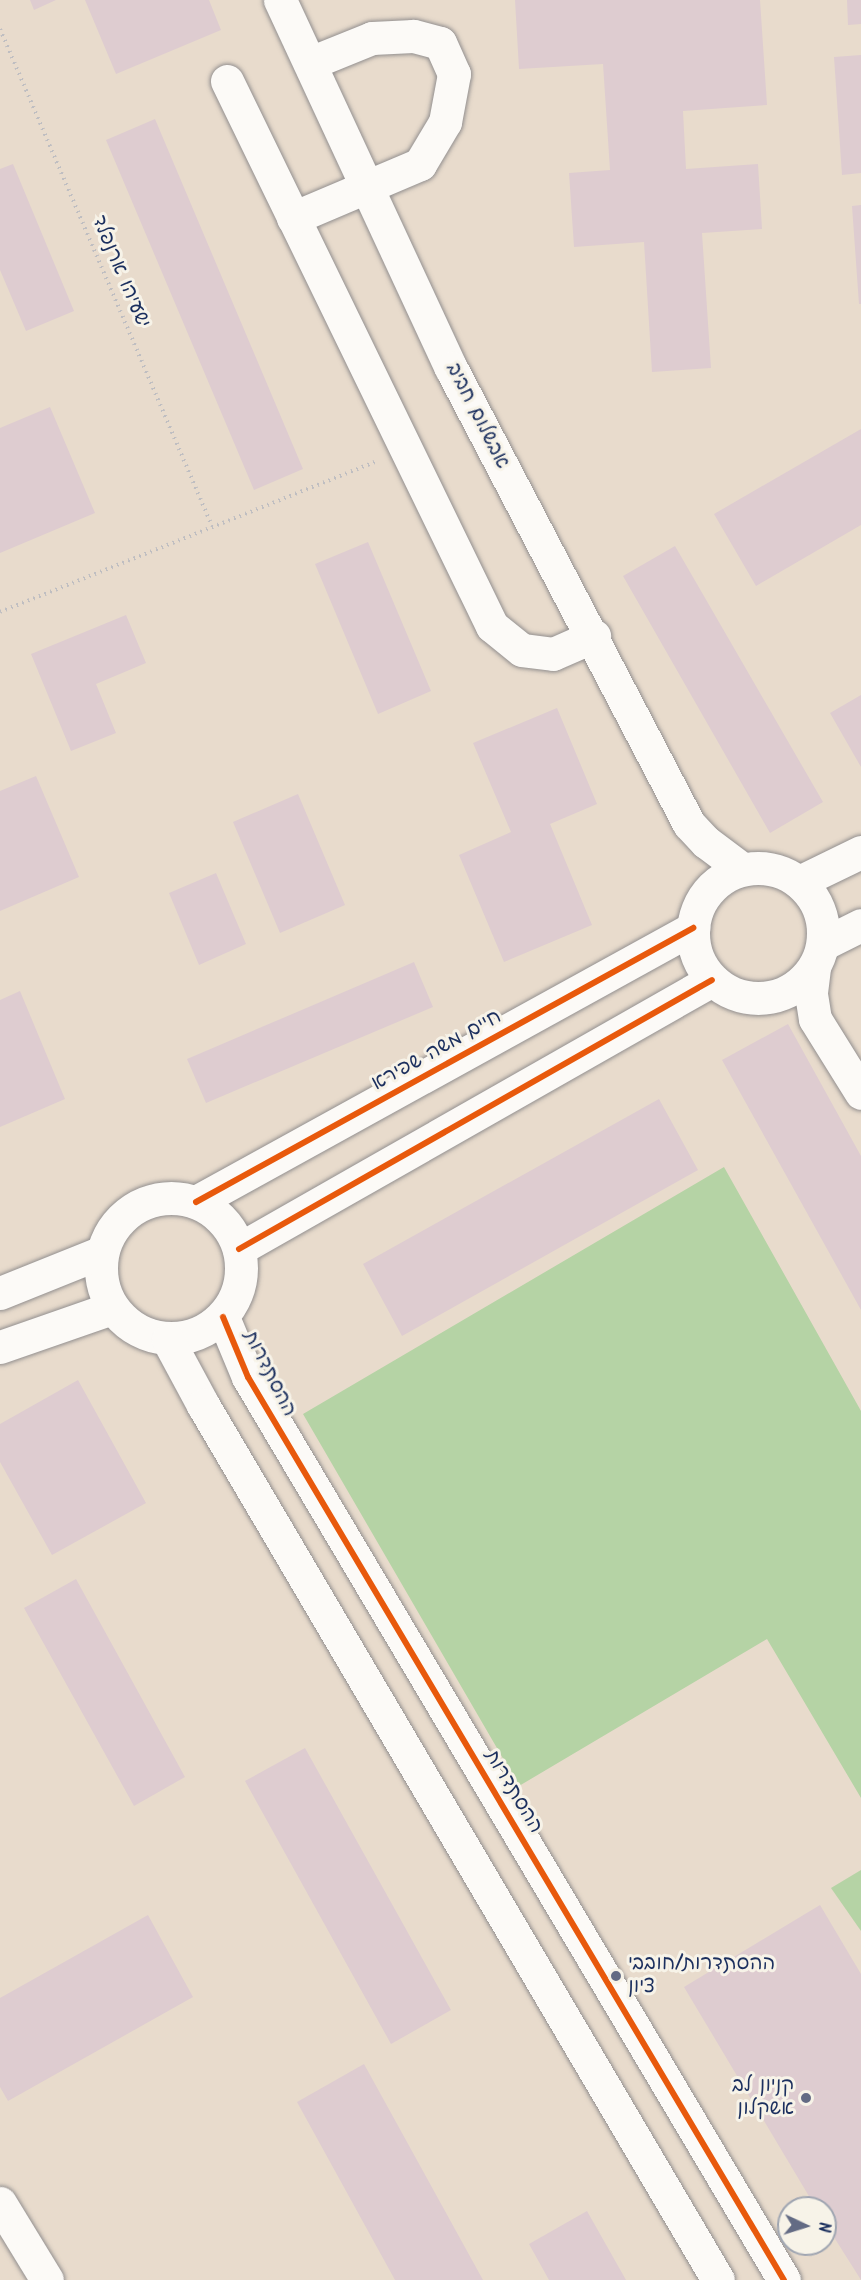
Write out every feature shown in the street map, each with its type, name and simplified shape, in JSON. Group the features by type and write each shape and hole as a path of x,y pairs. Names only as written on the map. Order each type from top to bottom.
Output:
{"street":[{"name":"אבשלום חביב","path":"280,0 451,368 594,636 689,824 706,842 742,869"},
{"path":"293,218 420,164 445,123 454,74 440,43 413,36 372,38 310,63"},
{"path":"227,81 492,626 522,651 553,654 594,636"},
{"name":"אבשלום חביב","path":"689,824 697,915"},
{"path":"800,882 861,852"},
{"path":"815,1019 771,998 750,998 729,992 712,980 700,965 697,915 719,881 742,869 772,869 800,882 819,910 818,956 811,994 815,1019 861,1093"},
{"name":"חיים משה שפירא","path":"196,1202 697,915"},
{"path":"771,998 803,982 818,956 861,925"},
{"path":"239,1249 712,980"},
{"path":"172,1197 196,1202 222,1221 239,1249 241,1273 236,1296 223,1317 207,1330 168,1340 147,1335 127,1325 112,1308 102,1281 102,1252 111,1230 138,1206 172,1197"},
{"path":"0,1293 102,1252"},
{"path":"0,1347 112,1308"},
{"name":"ההסתדרות","path":"223,1317 248,1377 784,2280"},
{"path":"168,1340 215,1426 718,2280"},
{"path":"0,2203 46,2280"}],"path":[{"path":"0,612 406,450"}],"green space":[{"path":"724,1167 861,1411 861,1798 767,1639 519,1786 303,1414"},
{"path":"861,1870 861,1931 831,1888"}],"building":[{"path":"30,0 56,0 34,10"},
{"path":"85,0 209,0 221,30 116,74"},
{"path":"515,0 760,0 767,105 683,111 686,169 758,164 762,229 702,233 711,368 652,372 644,242 574,247 569,173 610,170 603,64 519,69"},
{"path":"847,0 861,0 861,24 848,25"},
{"path":"861,55 861,173 842,175 834,57"},
{"path":"155,119 303,469 254,490 106,140"},
{"path":"13,164 74,311 26,331 0,270 0,169"},
{"path":"861,205 861,304 859,304 852,206"},
{"path":"50,407 95,513 0,553 0,428"},
{"path":"861,429 861,525 756,586 714,514"},
{"path":"368,542 431,691 378,714 315,564"},
{"path":"675,546 823,802 770,833 623,576"},
{"path":"126,615 146,663 96,684 116,733 71,751 31,654"},
{"path":"861,695 861,767 830,713"},
{"path":"557,708 597,804 550,824 592,925 504,962 459,855 511,832 473,743"},
{"path":"36,776 79,877 0,911 0,791"},
{"path":"298,794 345,905 280,933 233,822"},
{"path":"216,873 246,944 199,965 169,893"},
{"path":"414,962 433,1007 206,1103 187,1059"},
{"path":"20,991 65,1099 0,1127 0,1000"},
{"path":"788,1024 861,1156 861,1310 722,1060"},
{"path":"659,1099 698,1170 402,1336 363,1264"},
{"path":"78,1380 146,1503 52,1555 0,1462 0,1424"},
{"path":"76,1579 185,1777 134,1806 24,1608"},
{"path":"305,1748 451,2010 391,2044 245,1781"},
{"name":"קניון לב אשקלון","path":"820,1905 861,1974 861,2280 837,2242 837,2196 809,2196 684,1987"},
{"path":"148,1915 193,1997 8,2101 0,2087 0,1998"},
{"path":"364,2064 483,2280 395,2280 297,2102"},
{"path":"587,2211 626,2280 549,2280 529,2244"}],"cycle path":[{"path":"196,1202 693,928"},
{"path":"239,1249 712,980"},
{"path":"223,1317 248,1377 784,2280"}],"place":[{"name":"ההסתדרות/חובבי ציון","path":"616,1976"},
{"name":"קניון לב אשקלון","path":"806,2098"}]}
